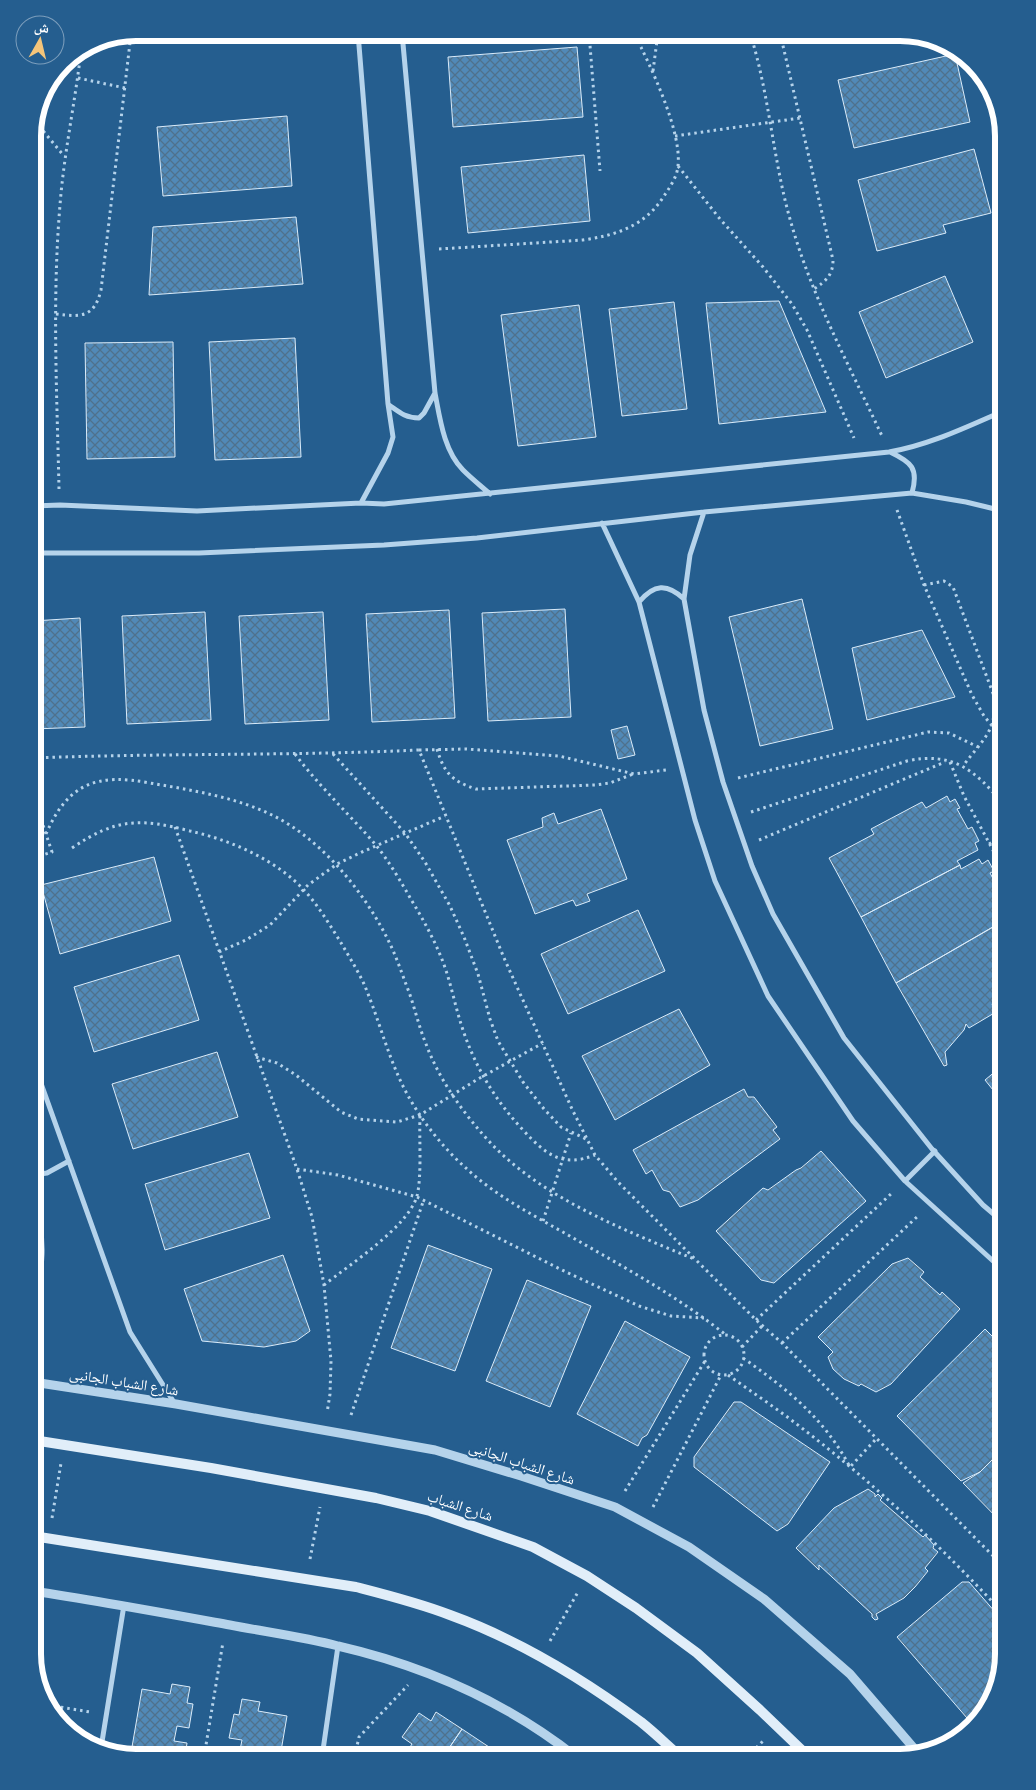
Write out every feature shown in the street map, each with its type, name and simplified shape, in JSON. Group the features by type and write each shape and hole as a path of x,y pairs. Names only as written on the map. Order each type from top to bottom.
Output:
{"main road":[{"name":"شارع الشباب","path":"41,1441 211,1468 376,1498 439,1514 532,1547 587,1576 636,1608 697,1653 800,1749"},
{"path":"41,1538 356,1587 432,1609 497,1634 578,1678 642,1723 671,1749"}],"street":[{"path":"359,41 392,437 378,476 361,503"},
{"path":"403,41 435,394 446,439 455,458 462,469 490,494"},
{"path":"388,404 402,415 410,418 419,418 435,394"},
{"path":"41,506 197,511 361,503 384,504 490,494 889,452 907,449 940,438 995,414"},
{"path":"889,452 909,462 913,469 915,482 912,493"},
{"path":"41,553 200,553 366,546 477,538 704,512 912,493 995,509"},
{"path":"704,512 690,555 684,599 704,710 723,782 745,846 773,914 844,1038 932,1149 983,1205 995,1215"},
{"path":"602,523 639,602 695,820 715,881 768,996 853,1121 905,1181 995,1262"},
{"path":"639,602 650,590 664,588 674,590 684,599"},
{"path":"41,1083 130,1332 176,1404"},
{"path":"905,1181 935,1152"},
{"path":"41,1174 47,1173 69,1161"},
{"path":"41,1230 43,1261 41,1270"},
{"name":"شارع الشباب الجانبى","path":"41,1383 176,1404 435,1450 615,1507 689,1547 764,1599 850,1674 913,1748"},
{"path":"41,1592 124,1605 338,1646 422,1670 487,1699 547,1734 566,1749"},
{"path":"102,1742 124,1605"},
{"path":"323,1749 338,1646"}],"path":[{"path":"590,41 600,171"},
{"path":"421,250 583,240 622,232 651,213 675,177 678,166 678,150 653,71 638,41"},
{"path":"653,71 657,41"},
{"path":"752,41 771,123 784,198 792,227 814,289 889,452"},
{"path":"782,41 833,260 831,274 814,289"},
{"path":"56,314 78,315 90,312 98,303 130,42"},
{"path":"60,505 56,261 64,156 80,60"},
{"path":"78,78 125,88"},
{"path":"675,136 800,118"},
{"path":"41,129 64,156"},
{"path":"678,166 792,304 806,330 862,455"},
{"path":"891,496 924,585 972,695 984,716 993,726"},
{"path":"924,585 944,581 953,587 995,702"},
{"path":"963,766 993,726 995,714"},
{"path":"755,774 928,732 949,733 978,747"},
{"path":"437,749 441,763 449,775 461,784 476,789 595,785 610,783 634,774 681,768"},
{"path":"41,758 122,755 333,754 437,749 559,756 634,774"},
{"path":"419,750 504,958 595,1155 618,1182 756,1320 782,1343 995,1557"},
{"path":"294,754 310,775 376,845 430,932 443,962 471,1051 482,1076 495,1097 546,1153 562,1159 585,1159 595,1155"},
{"path":"333,754 405,833 425,862 450,906 478,974 498,1041 523,1082 561,1127 586,1139"},
{"path":"735,817 907,761 926,758 963,766 974,773 995,795"},
{"path":"948,762 995,853"},
{"path":"745,846 948,762"},
{"path":"46,834 60,807 70,796 83,787 104,780 134,780 213,796 271,814 298,830 337,864 365,901 391,946 438,1072 451,1095 486,1139 524,1173 552,1192 634,1234 697,1261"},
{"path":"219,952 246,940 270,925 304,890 337,864 376,845 445,816"},
{"path":"41,819 52,852 41,855"},
{"path":"72,848 90,835 110,827 132,822 153,822 211,836 246,850 270,864 304,890 328,922 363,982 406,1091 420,1115 450,1152 468,1170 500,1195 674,1297 726,1335 738,1341 744,1353 741,1365 736,1371 728,1375 721,1375 714,1373 708,1368 704,1353 711,1339 726,1335"},
{"path":"175,827 297,1168 312,1217 324,1285 331,1361 330,1394 324,1430"},
{"path":"990,844 995,841"},
{"path":"256,1056 278,1063 296,1075 341,1112 358,1119 397,1122 420,1115 482,1076 543,1043"},
{"path":"324,1285 392,1231 408,1213 417,1197 419,1181 420,1115"},
{"path":"542,1221 571,1133"},
{"path":"297,1168 338,1175 417,1197 566,1272 639,1306 671,1316 705,1318"},
{"path":"756,1320 905,1181"},
{"path":"345,1435 424,1202"},
{"path":"782,1343 930,1204"},
{"path":"742,1347 763,1325"},
{"path":"743,1358 785,1389 814,1416 836,1442 850,1467"},
{"path":"615,1507 705,1361"},
{"path":"644,1523 721,1375"},
{"path":"728,1375 791,1419 850,1467 915,1524 995,1604"},
{"path":"850,1467 876,1439"},
{"path":"48,1539 64,1445"},
{"path":"306,1578 324,1489"},
{"path":"542,1657 587,1576"},
{"path":"205,1749 226,1624"},
{"path":"360,1749 356,1746 360,1737 422,1670"},
{"path":"57,1707 107,1715"}],"building":[{"path":"577,47 583,117 453,127 448,57"},
{"path":"949,55 956,61 970,122 854,148 838,80"},
{"path":"287,116 292,186 163,196 157,127"},
{"path":"974,149 991,213 943,225 946,233 877,251 858,180"},
{"path":"584,155 590,221 468,233 461,167"},
{"path":"296,217 303,284 149,295 153,227"},
{"path":"945,276 973,342 886,378 859,312"},
{"path":"779,301 826,412 719,424 706,303"},
{"path":"674,302 687,409 622,416 609,309"},
{"path":"579,305 596,437 518,446 501,315"},
{"path":"295,338 301,457 215,460 209,342"},
{"path":"173,342 175,457 87,459 85,343"},
{"path":"802,599 833,729 760,746 729,617"},
{"path":"565,609 571,717 488,721 482,613"},
{"path":"449,610 455,718 372,722 366,614"},
{"path":"205,612 211,720 127,724 122,616"},
{"path":"323,612 329,720 245,724 239,616"},
{"path":"80,618 85,727 41,729 41,620"},
{"path":"922,630 955,697 867,720 852,648"},
{"path":"627,726 635,755 618,759 611,730"},
{"path":"947,796 950,802 955,799 960,808 957,809 968,829 972,827 979,841 975,843 978,850 957,861 960,865 861,917 829,858 874,834 871,829 922,802 926,808"},
{"path":"601,809 627,879 587,894 590,901 576,906 573,900 535,914 507,840 543,827 542,818 554,813 558,824"},
{"path":"154,857 171,921 60,954 41,885"},
{"path":"979,859 982,864 988,860 994,871 990,873 995,882 995,920 993,921 995,926 896,983 861,917 960,865 961,869"},
{"path":"638,910 665,971 568,1014 541,954"},
{"path":"995,926 995,1002 992,1004 995,1013 969,1028 966,1024 964,1030 945,1052 947,1065 944,1066 896,983"},
{"path":"179,955 199,1020 94,1052 74,987"},
{"path":"679,1009 710,1065 615,1120 582,1056"},
{"path":"217,1052 238,1117 133,1149 112,1084"},
{"path":"995,1072 995,1092 985,1080"},
{"path":"744,1089 748,1097 754,1097 777,1127 773,1130 780,1139 698,1200 680,1207 670,1192 663,1190 652,1170 646,1174 633,1150"},
{"path":"821,1151 866,1201 774,1283 761,1280 716,1231 763,1188 768,1190 801,1168"},
{"path":"249,1153 270,1218 165,1250 145,1184"},
{"path":"428,1245 492,1269 455,1371 391,1348"},
{"path":"283,1255 310,1331 296,1341 264,1347 202,1341 184,1289"},
{"path":"908,1258 924,1272 920,1277 940,1295 942,1292 960,1309 891,1384 876,1392 861,1384 859,1386 844,1379 833,1369 828,1357 833,1352 818,1337 892,1264"},
{"path":"527,1280 591,1306 550,1407 486,1381"},
{"path":"625,1321 690,1357 647,1435 642,1438 638,1446 577,1414"},
{"path":"985,1329 995,1339 995,1457 980,1472 961,1481 897,1416"},
{"path":"734,1402 741,1402 830,1462 788,1524 777,1531 694,1467 694,1457"},
{"path":"995,1457 995,1516 963,1483 980,1472"},
{"path":"868,1489 875,1494 875,1497 878,1494 882,1498 880,1500 923,1537 925,1535 934,1545 933,1548 938,1552 925,1568 928,1571 915,1587 904,1598 876,1614 878,1619 875,1620 872,1614 819,1565 819,1570 796,1548 834,1508"},
{"path":"962,1582 969,1582 995,1612 995,1653 992,1678 982,1701 973,1714 967,1718 897,1637"},
{"path":"172,1684 190,1687 187,1703 193,1704 189,1728 177,1726 174,1741 187,1743 186,1749 138,1749 132,1747 142,1689 170,1694"},
{"path":"242,1699 260,1702 258,1711 287,1716 281,1749 240,1749 242,1740 229,1738 234,1714 239,1715"},
{"path":"436,1712 462,1729 448,1749 409,1749 412,1744 402,1737 419,1713 431,1721"},
{"path":"462,1729 492,1749 448,1749"}]}
